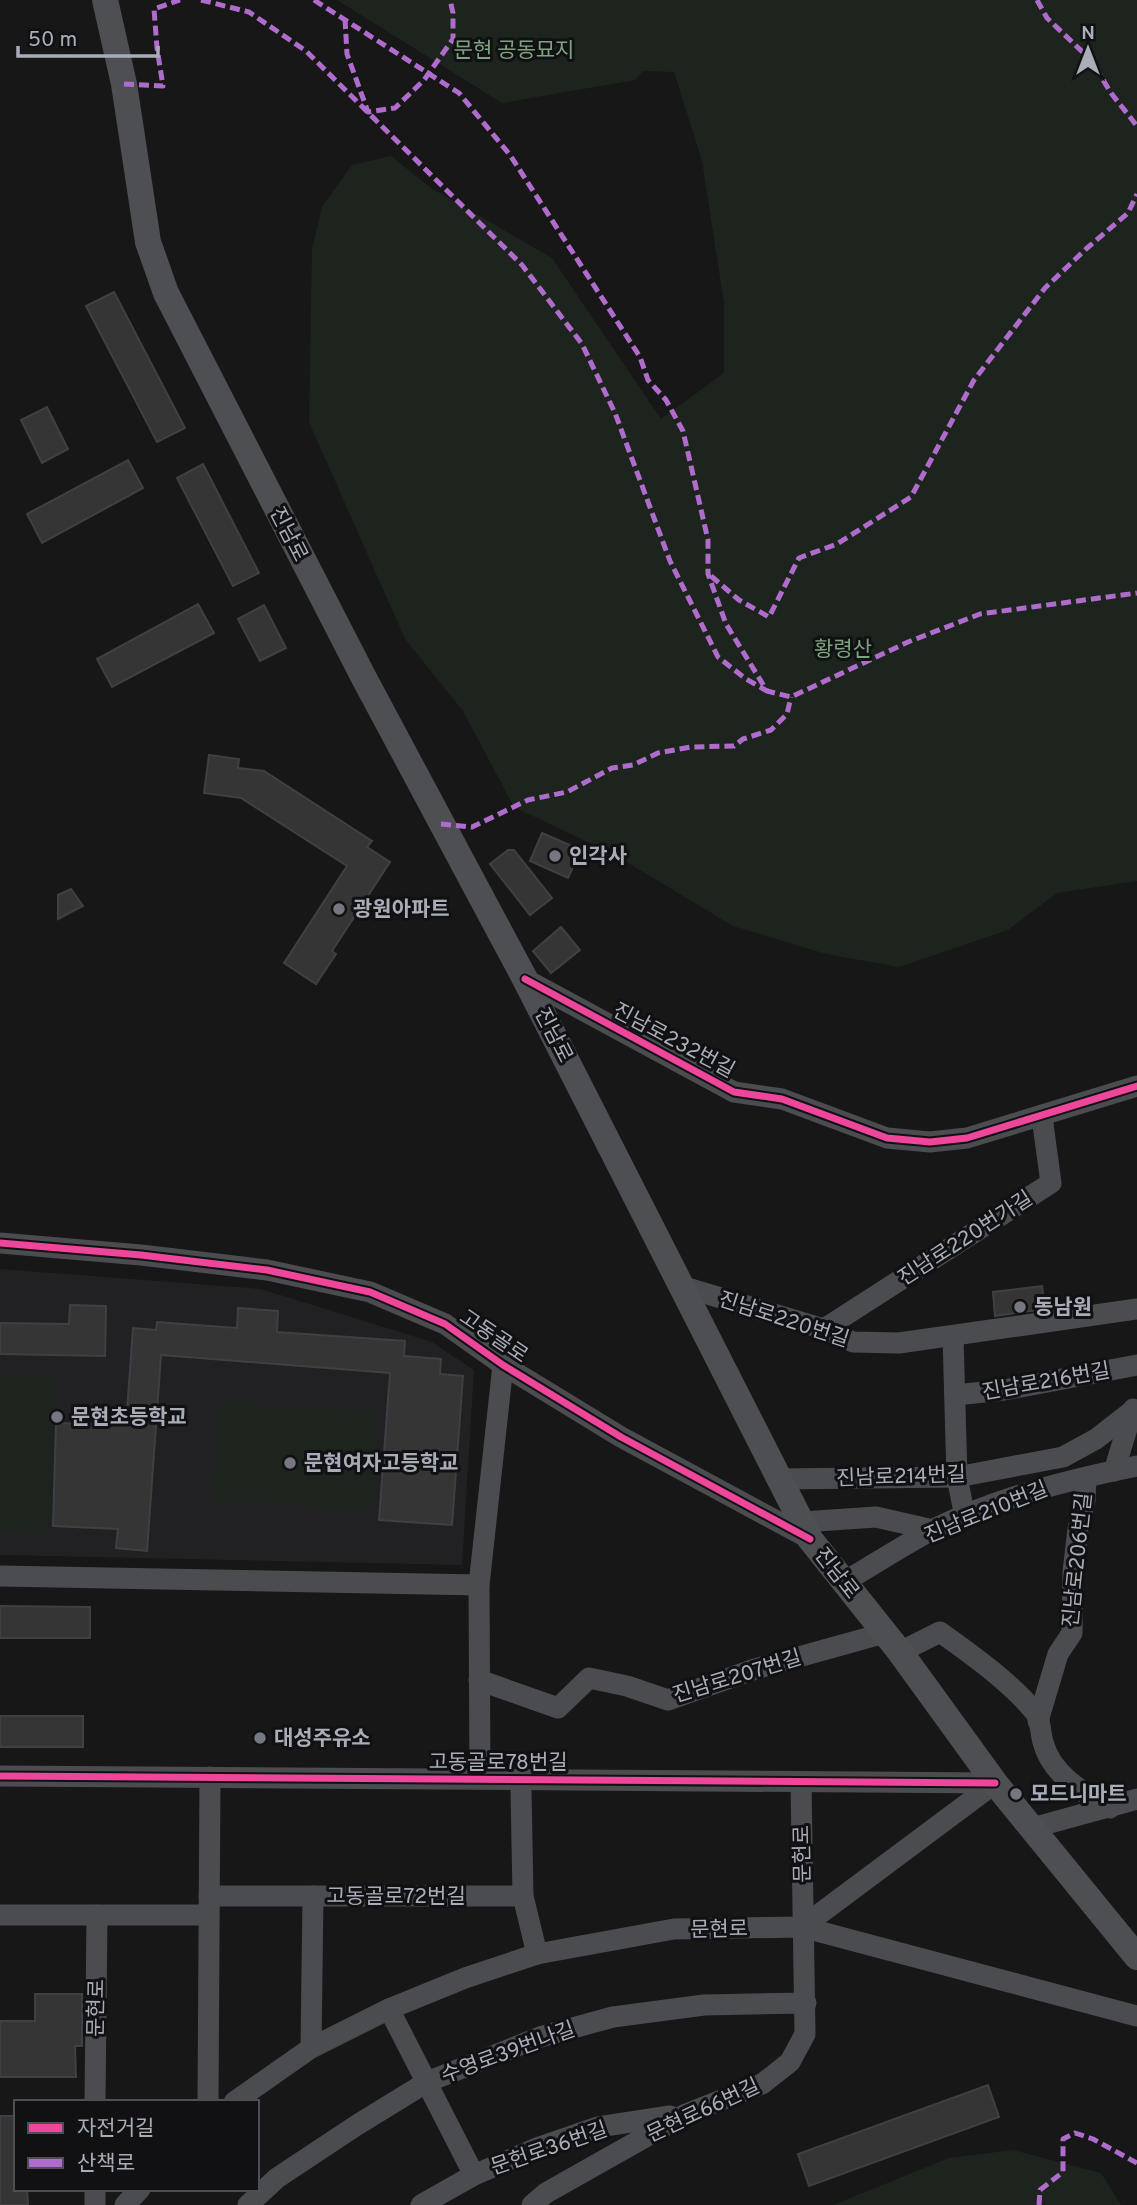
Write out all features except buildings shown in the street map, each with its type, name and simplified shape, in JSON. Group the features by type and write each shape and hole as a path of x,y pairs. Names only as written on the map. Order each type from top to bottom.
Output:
{"main road":[{"name":"진남로","path":"105,0 124,84 148,242 166,293 363,678 525,979 806,1531 893,1643 995,1783 1137,1956"}],"street":[{"name":"진남로232번길","path":"525,979 734,1092 782,1100 887,1138 930,1142 967,1139 1137,1086"},
{"name":"진남로220번가길","path":"824,1329 1051,1183 1042,1117"},
{"name":"고동골로","path":"0,1243 141,1255 267,1270 370,1292 444,1324 503,1365 621,1437 806,1531"},
{"name":"진남로220번길","path":"681,1286 824,1329 853,1342 875,1344 953,1336 1137,1309"},
{"path":"953,1336 957,1477 965,1517"},
{"name":"고동골로","path":"480,1779 479,1585 503,1365"},
{"name":"진남로216번길","path":"955,1395 1004,1390 1137,1365"},
{"name":"진남로214번길","path":"780,1479 957,1477 1063,1457 1096,1439 1135,1408"},
{"path":"1114,1471 1135,1408"},
{"name":"진남로210번길","path":"844,1582 933,1530 965,1517 1037,1489 1137,1466"},
{"name":"진남로206번길","path":"1038,1721 1058,1654 1072,1633 1073,1572 1086,1478"},
{"path":"806,1531 876,1517 933,1530"},
{"path":"0,1576 479,1585"},
{"path":"893,1643 940,1632 978,1658 1037,1713 1043,1745 1057,1769 1079,1790 1110,1808"},
{"name":"진남로207번길","path":"479,1680 558,1708 589,1678 627,1686 668,1700 755,1669 893,1643"},
{"name":"고동골로78번길","path":"0,1776 995,1783"},
{"path":"208,2100 210,1777"},
{"path":"522,1779 523,1896 537,1954"},
{"name":"문헌로","path":"801,1782 802,1927"},
{"path":"802,1927 995,1783"},
{"path":"1032,1828 1135,1801"},
{"path":"311,2048 313,1896"},
{"name":"고동골로72번길","path":"0,1915 97,1915 313,1896 523,1896"},
{"name":"문현로","path":"96,2100 97,1915"},
{"name":"문현로","path":"237,2100 311,2048 389,2009 465,1978 537,1954 674,1930 802,1927 1137,2016"},
{"name":"문현로66번길","path":"532,2205 557,2187 686,2114 762,2084 790,2062 805,2034 802,1927"},
{"name":"수영로39번나길","path":"248,2205 277,2178 427,2082 540,2037 613,2017 704,2005 806,2003"},
{"path":"389,2009 474,2175"},
{"name":"문헌로36번길","path":"421,2205 474,2175 537,2148 598,2127 686,2114"},
{"path":"125,2205 138,2191"}],"shaded area":[{"name":"문현여자고등학교","path":"0,1269 261,1289 432,1342 474,1370 462,1565 0,1555"}],"green space":[{"name":"황령산","path":"337,0 1137,0 1137,881 1057,893 1008,930 899,967 826,954 733,926 615,855 514,807 463,711 405,639 309,422 312,249 322,207 352,165 391,156 431,188 552,258 661,419 724,373 724,303 702,161 674,72 643,71 635,80 502,103"},
{"path":"0,1373 53,1375 49,1533 0,1532"},
{"path":"219,1402 375,1411 369,1509 213,1500"},
{"path":"1013,2150 1101,2173 1121,2205 833,2205 949,2158"}],"marked path":[{"path":"124,84 163,86 154,9 180,0"},
{"path":"201,0 249,12 306,51 522,265 582,344 615,413 670,561 718,657 746,679 767,691"},
{"path":"314,0 459,93 510,155 640,357 648,380 666,400 683,431 708,540 708,574 726,624 767,691 791,697 908,642 980,614 1137,593"},
{"path":"345,19 347,54 368,112 395,108 424,80 453,39 450,0"},
{"path":"1037,0 1047,18 1091,60 1111,93 1137,126"},
{"path":"711,576 739,600 769,617 799,558 837,544 911,497 974,380 1045,288 1128,213 1137,194"},
{"path":"441,824 472,827 528,800 567,792 612,768 633,765 658,753 691,747 734,746 743,739 771,730 787,714 791,697"},
{"path":"1039,2205 1040,2190 1063,2172 1063,2139 1075,2133 1093,2139 1137,2163"}],"cycle path":[{"path":"525,979 734,1092 782,1099 887,1138 930,1142 967,1138 1137,1086"},
{"path":"0,1243 141,1255 267,1270 370,1292 445,1324 503,1365 621,1437 810,1539"},
{"path":"0,1776 995,1783"}],"place":[{"name":"인각사","path":"555,856"},
{"name":"광원아파트","path":"339,909"},
{"name":"동남원","path":"1020,1307"},
{"name":"문현초등학교","path":"57,1417"},
{"name":"문현여자고등학교","path":"290,1463"},
{"name":"대성주유소","path":"260,1738"},
{"name":"모드니마트","path":"1016,1794"}],"park label":[{"name":"문현 공동묘지","path":"514,50"}]}
